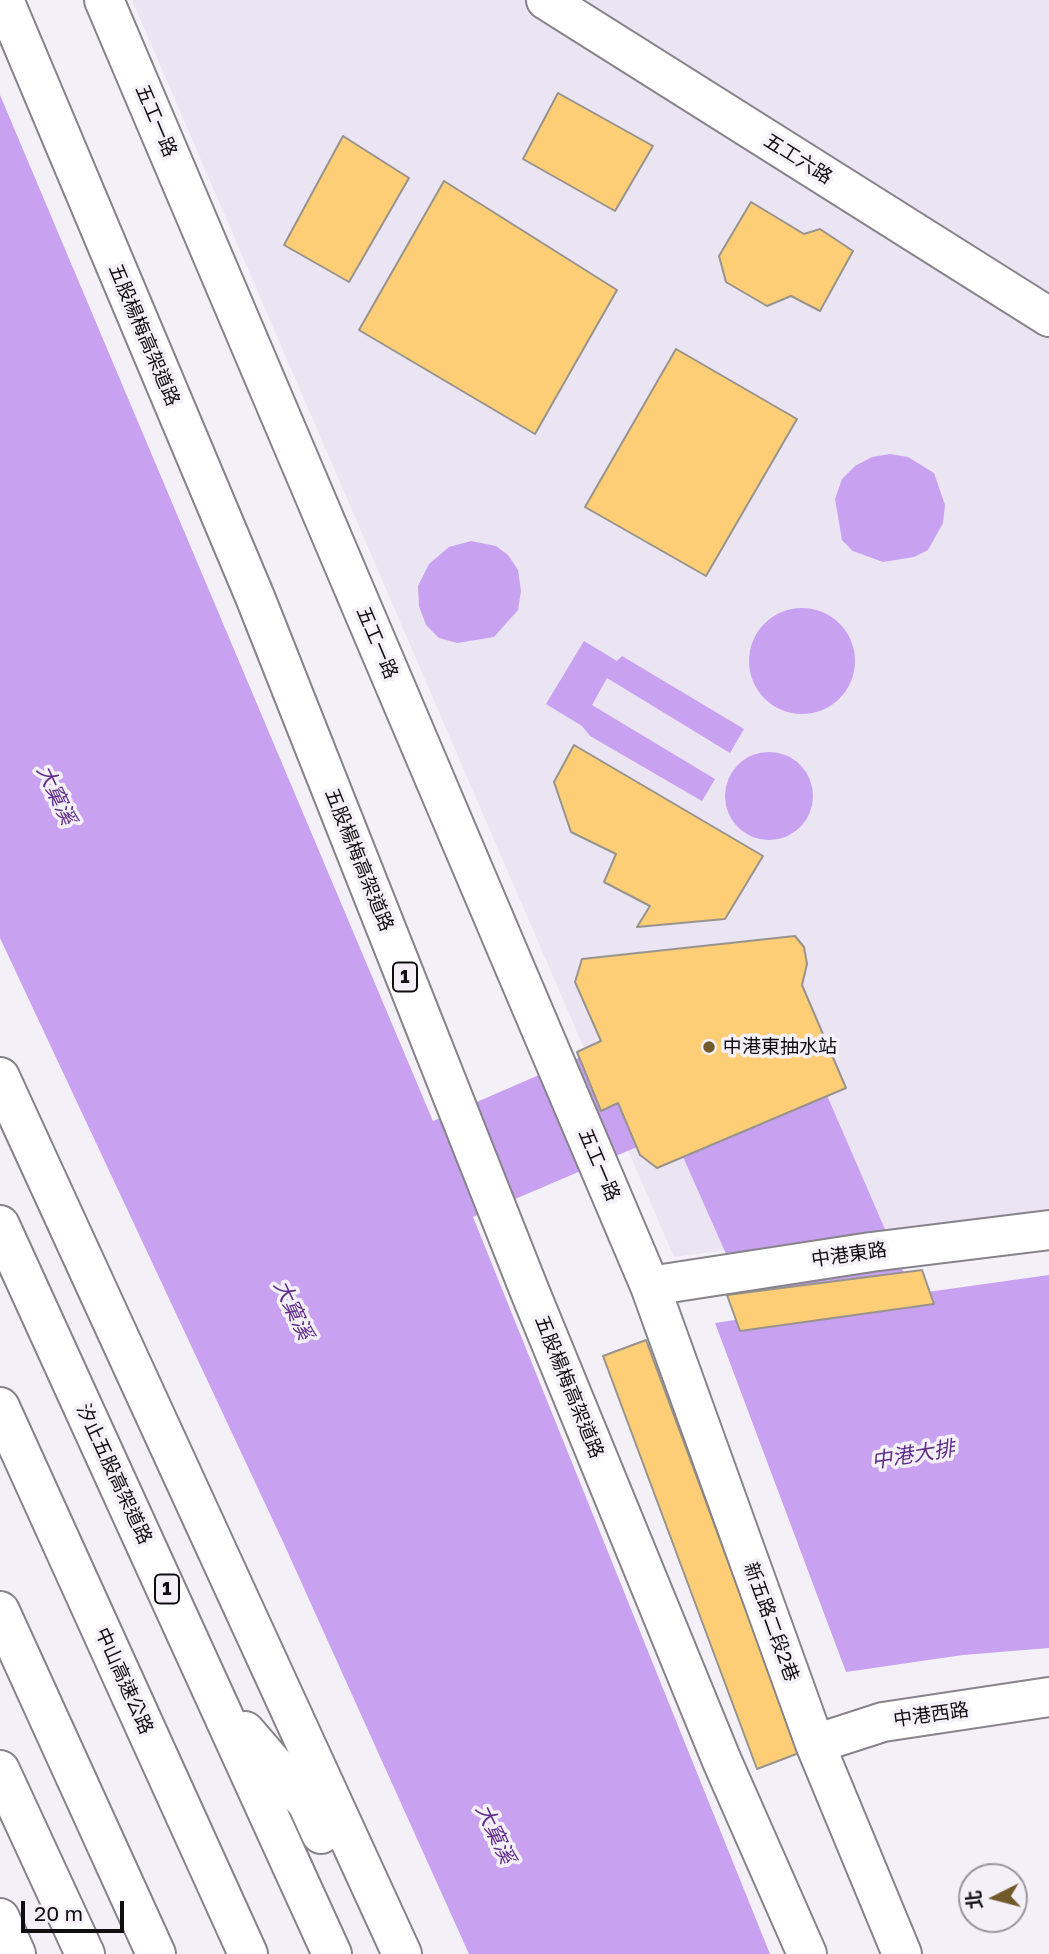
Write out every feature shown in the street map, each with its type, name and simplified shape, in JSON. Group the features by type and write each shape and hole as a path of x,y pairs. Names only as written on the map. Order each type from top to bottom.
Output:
{"main road":[{"name":"五股楊梅高架道路","path":"4,0 256,597 530,1292 722,1761 807,1954"},
{"name":"五工一路","path":"104,0 650,1286"},
{"name":"五工六路","path":"547,0 1049,317"},
{"path":"0,1077 402,1954"},
{"name":"汐止五股高架道路","path":"0,1224 332,1954"},
{"name":"中港東路","path":"650,1286 871,1252 1049,1230"},
{"name":"新五路二段2巷","path":"650,1286 815,1744 902,1954"},
{"name":"中山高速公路","path":"0,1407 248,1954"},
{"path":"0,1611 156,1954"},
{"path":"216,1697 307,1803 375,1954"},
{"name":"中港西路","path":"815,1744 883,1722 1049,1697"},
{"path":"0,1770 85,1954"},
{"path":"0,1918 16,1954"}],"shaded area":[{"path":"132,0 1049,0 1049,1209 674,1257"}],"water":[{"path":"0,95 433,1121 774,973 913,1294 1049,1275 1049,1648 963,1655 846,1672 715,1323 754,1317 672,1132 473,1217 770,1954 469,1954 284,1544 0,938"},
{"path":"890,454 908,457 934,473 945,505 943,523 928,550 914,557 883,562 853,551 842,540 835,499 842,479 855,466 872,457"},
{"path":"471,541 496,546 508,555 518,570 521,591 518,610 494,637 457,643 439,638 426,625 419,606 418,586 429,564 449,547"},
{"path":"802,608 822,612 839,624 851,641 855,661 851,681 839,698 822,710 802,714 782,710 765,698 753,681 749,661 753,641 765,624 782,612"},
{"path":"584,641 617,661 622,656 744,729 730,753 607,678 592,705 715,779 702,801 590,736 582,726 546,704"},
{"path":"769,752 786,756 800,765 809,779 813,796 809,813 800,827 786,836 769,840 752,836 738,827 729,813 725,796 729,779 738,765 752,756"}],"building":[{"path":"558,93 653,146 615,211 523,159"},
{"path":"343,136 409,178 349,282 284,245"},
{"path":"444,181 617,290 535,434 359,330"},
{"path":"751,202 804,234 820,229 853,251 820,311 791,296 767,306 726,282 719,256"},
{"path":"676,349 797,419 706,576 585,507"},
{"path":"574,745 763,856 725,919 637,927 650,906 604,882 616,854 571,832 554,782"},
{"name":"中港東抽水站","path":"795,936 804,947 807,964 802,985 846,1088 657,1168 640,1155 618,1103 601,1111 577,1052 601,1041 575,982 582,959"},
{"path":"922,1270 934,1304 740,1331 727,1295"},
{"path":"646,1340 799,1753 757,1769 603,1356"}],"place":[{"name":"中港東抽水站","path":"709,1047"}],"water label":[{"name":"大窠溪","path":"56,795"},
{"name":"大窠溪","path":"293,1310"},
{"name":"中港大排","path":"913,1455"},
{"name":"大窠溪","path":"495,1834"}]}
